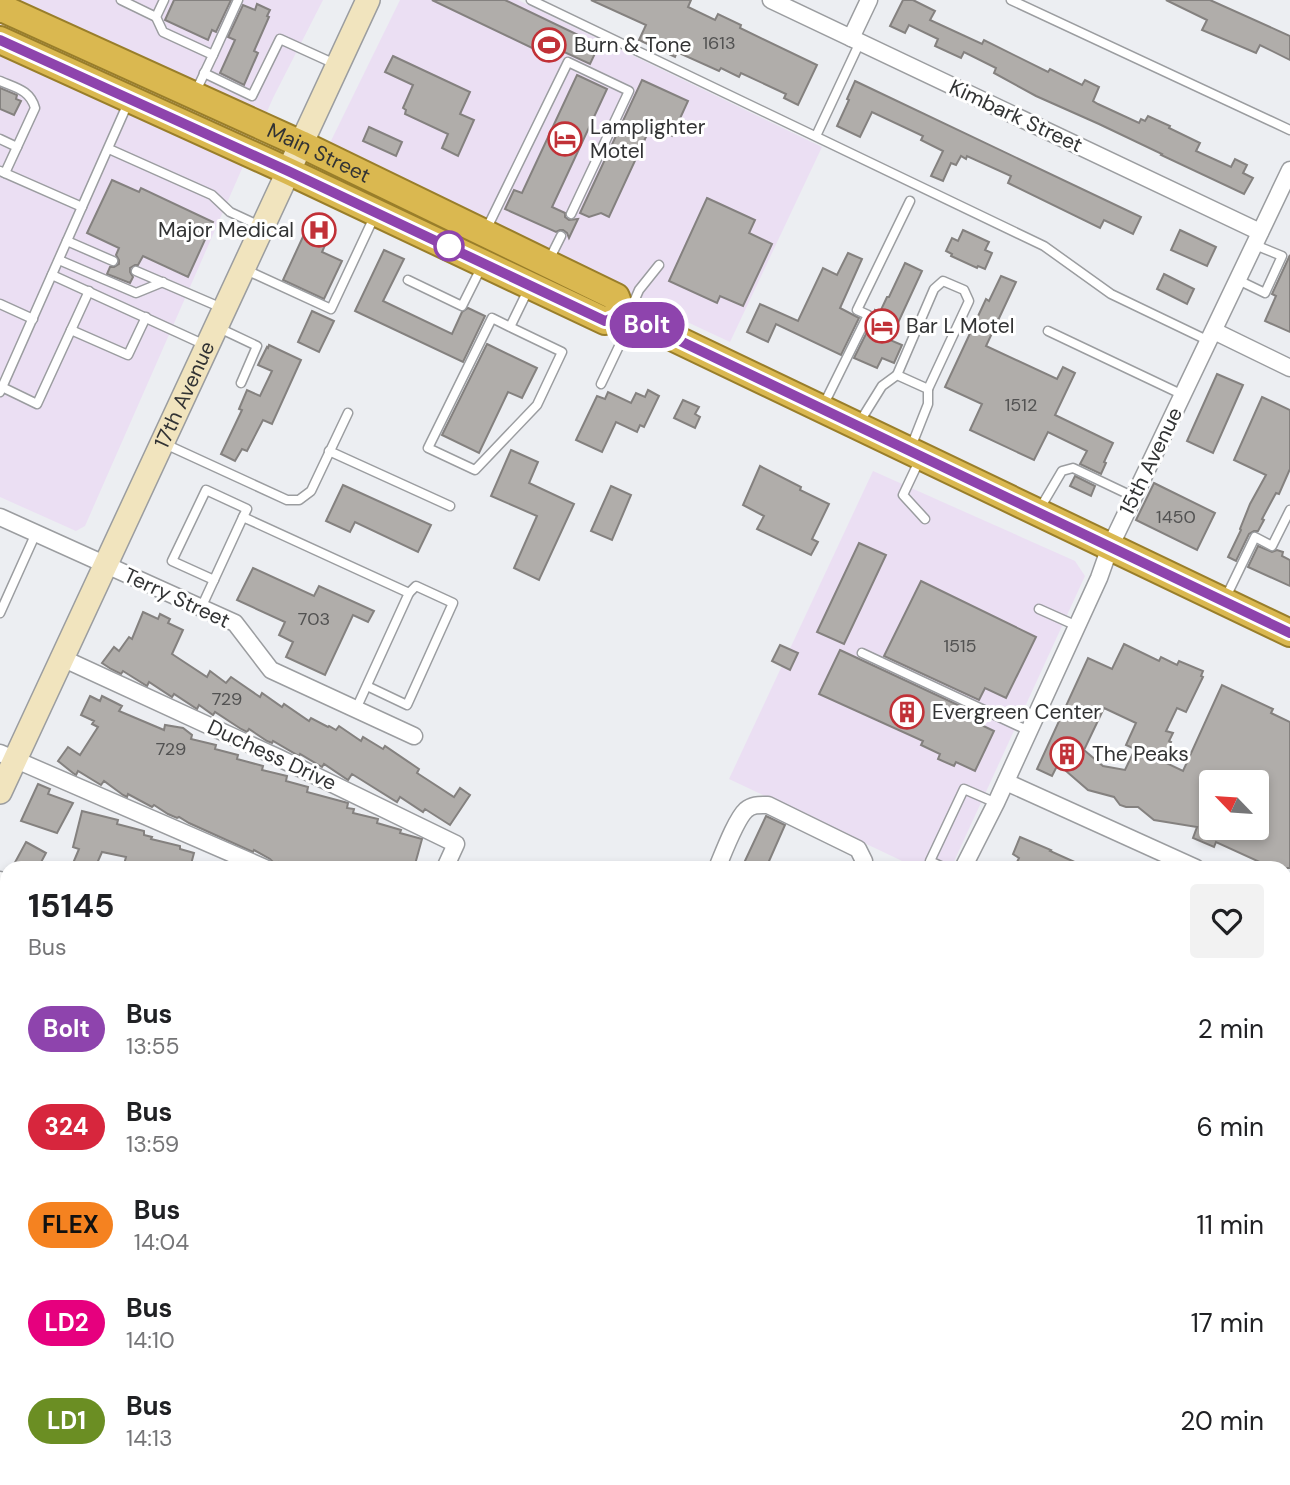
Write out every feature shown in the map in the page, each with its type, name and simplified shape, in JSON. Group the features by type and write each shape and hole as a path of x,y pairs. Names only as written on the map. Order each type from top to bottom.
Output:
{"highway":[{"name":"Main Street","path":"0,9 199,84 301,144 616,297 627,316 1290,633"},
{"name":"Main Street","path":"1,41 288,171 605,321 627,316"}],"main road":[{"name":"17th Avenue","path":"0,792 7,756 62,659 368,0"}],"street":[{"name":"Kimbark Street","path":"771,0 1258,238"},
{"path":"855,40 869,0"},
{"name":"15th Avenue","path":"967,861 1101,575 1110,547 1290,170"},
{"path":"1212,336 1290,368"},
{"name":"Terry Street","path":"0,517 234,623 271,670 414,736"},
{"name":"Duchess Drive","path":"62,659 279,758 456,844 448,861"},
{"path":"7,756 249,861"},
{"path":"1006,782 1181,861"},
{"path":"720,861 745,811 755,805 768,805 858,849 864,861"}],"lane":[{"path":"121,0 156,17 163,32 213,55"},
{"path":"156,17 164,0"},
{"path":"238,0 199,84 252,96 280,39 338,65"},
{"path":"531,0 1044,246 1111,293 1212,336"},
{"path":"1011,0 1290,130"},
{"path":"816,136 855,40"},
{"path":"485,233 568,62 629,91 571,214"},
{"path":"0,81 32,97 35,108 3,172 82,207"},
{"path":"89,292 37,404 1,390 130,99"},
{"path":"0,139 17,147"},
{"path":"109,149 212,195 230,212 263,227"},
{"path":"822,409 868,315 857,310 909,201"},
{"path":"243,269 331,309 376,212"},
{"path":"548,263 561,236"},
{"path":"1238,281 1265,293 1282,256 1258,238"},
{"path":"68,241 113,261"},
{"path":"59,260 136,293 163,282"},
{"path":"408,280 462,306 484,262"},
{"path":"601,384 639,290 659,265"},
{"path":"136,271 163,282 216,327 257,346 241,383"},
{"path":"52,275 146,317 216,327"},
{"path":"857,426 881,386 897,374 934,289 943,281 964,290 969,301 928,389 928,404 903,495 925,519"},
{"path":"510,327 530,285"},
{"path":"0,304 33,319"},
{"path":"71,330 128,355 146,317"},
{"path":"492,318 510,327 562,352 537,405 475,470 428,447 492,318"},
{"path":"1048,331 1183,396"},
{"path":"897,374 928,389"},
{"path":"163,442 287,500 299,500 311,491 348,413"},
{"path":"330,451 450,506"},
{"path":"1038,513 1062,471 1073,468 1134,497"},
{"path":"201,608 247,509 205,490 173,561 214,580"},
{"path":"1224,601 1255,537 1272,546 1290,510"},
{"path":"243,517 409,593"},
{"path":"0,613 37,533"},
{"path":"356,710 409,593 416,586 453,603 407,705 367,686"},
{"path":"1040,610 1077,626"},
{"path":"862,653 1029,731"},
{"path":"930,861 964,789 996,803"}],"shaded area":[{"path":"0,0 323,0 273,98 85,526 76,531 0,497"},
{"path":"400,0 518,0 822,147 730,342 325,153"},
{"path":"873,471 1075,561 1085,576 954,861 902,861 729,779"}],"building":[{"path":"174,0 231,0 216,32 212,30 208,40 165,20"},
{"path":"432,0 505,0 599,45 590,64 560,50 555,59"},
{"path":"591,0 691,0 688,7 715,20 718,14 741,25 740,28 817,65 798,105 784,98 786,94 741,73 739,77 721,68 719,71 677,52 675,57 639,40 646,25"},
{"path":"903,0 913,0 935,11 930,20 982,44 984,40 1048,72 1050,69 1082,85 1085,80 1099,87 1093,101 1098,104 1139,123 1141,119 1145,121 1148,116 1170,126 1169,128 1200,143 1196,151 1231,167 1235,159 1247,165 1243,173 1253,178 1244,194 1036,96 994,73 996,68 964,52 961,58 935,46 938,39 909,25 905,33 890,26"},
{"path":"1166,0 1210,0 1290,36 1290,60 1260,45 1256,53 1202,30 1207,20"},
{"path":"257,4 270,10 267,16 269,17 254,51 258,53 244,85 220,73 235,40 228,37 243,5 255,10"},
{"path":"393,56 470,92 460,114 474,120 458,156 442,148 448,134 405,114 406,110 403,108 413,85 385,72"},
{"name":"Lamplighter Motel","path":"577,75 607,89 552,207 565,213 569,220 578,219 569,238 563,230 556,232 505,209 514,190 522,193"},
{"path":"642,80 688,101 672,136 651,126 609,217 601,213 589,217 580,213"},
{"path":"855,81 1141,217 1133,234 1104,220 1100,228 1008,183 1011,176 967,156 966,159 961,156 956,165 951,163 943,181 931,176 943,151 921,140 923,136 872,112 860,137 837,126"},
{"path":"0,88 17,95 16,99 21,101 14,115 0,109"},
{"path":"369,127 402,142 396,156 363,141"},
{"path":"112,180 139,192 141,188 213,222 188,277 143,256 138,265 130,268 133,277 130,283 107,274 110,267 119,264 116,255 119,248 87,233"},
{"path":"707,198 755,220 749,233 772,244 743,306 720,296 717,303 669,281"},
{"path":"313,215 334,225 322,252 342,261 324,299 283,280"},
{"path":"963,230 989,242 985,250 992,253 985,269 951,256 952,254 946,251 952,238 958,241"},
{"path":"1180,230 1216,247 1207,266 1171,250"},
{"path":"384,250 404,259 383,301 452,334 462,312 468,308 485,316 463,362 355,311"},
{"path":"848,253 862,259 840,308 859,318 841,355 776,324 768,342 747,332 760,304 798,321 823,268 837,275"},
{"path":"1290,255 1290,332 1265,321 1276,296 1272,294"},
{"name":"Bar L Motel","path":"905,263 922,271 890,340 902,345 894,363 882,358 877,368 854,358 874,318 875,310 880,312"},
{"path":"1164,274 1194,289 1187,304 1157,289"},
{"path":"1001,276 1016,282 986,346 1057,379 1063,367 1075,373 1055,415 1113,443 1101,474 1080,464 1087,451 1048,432 1034,460 970,430 982,404 945,387 986,299 989,301"},
{"path":"312,311 334,321 319,352 298,342"},
{"path":"487,344 537,368 522,398 508,392 479,453 442,435"},
{"path":"269,345 301,360 272,424 263,420 247,451 242,449 235,461 221,454 242,410 239,409 247,390 260,396 272,371 258,365"},
{"path":"1217,374 1243,385 1213,453 1187,441"},
{"path":"648,390 659,396 644,427 640,425 637,432 616,422 602,452 576,440 597,396 605,399 608,392 631,403 636,393 645,397"},
{"path":"1262,397 1290,410 1290,469 1258,531 1249,534 1236,561 1228,557 1250,504 1266,475 1234,460"},
{"path":"683,400 699,407 695,414 700,417 695,428 674,418"},
{"path":"511,450 538,462 529,483 574,504 539,580 514,568 537,516 491,496"},
{"path":"760,466 829,504 812,539 818,542 811,555 757,529 764,516 743,505"},
{"path":"1075,476 1095,486 1091,496 1070,486"},
{"path":"1154,483 1215,513 1197,550 1136,520"},
{"path":"343,485 431,525 418,552 355,522 350,532 326,521"},
{"path":"611,486 631,495 612,540 591,531"},
{"path":"859,543 886,555 844,644 817,632"},
{"path":"1258,546 1272,552 1283,552 1282,556 1290,560 1290,586 1248,567"},
{"path":"253,568 314,596 319,586 374,611 368,622 353,615 325,675 286,657 293,642 279,635 285,622 237,600"},
{"path":"921,581 1036,637 1006,698 985,688 979,700 884,656"},
{"path":"143,612 158,619 160,614 170,619 168,623 183,630 172,654 207,677 210,671 226,683 231,677 260,697 262,693 309,721 311,718 336,730 339,726 361,741 363,737 383,749 385,746 419,769 417,773 454,797 460,788 470,795 450,825 400,797 397,802 352,774 348,780 324,764 322,767 273,741 267,741 249,729 247,732 215,712 213,715 199,705 197,709 174,694 172,697 149,682 147,686 123,671 121,674 102,663 114,647 119,651 129,637 132,639"},
{"name":"The Peaks","path":"1124,644 1159,661 1161,657 1177,665 1179,661 1203,671 1203,677 1186,712 1177,708 1166,731 1173,733 1162,761 1183,771 1222,685 1273,709 1271,713 1290,722 1290,861 1258,861 1216,842 1214,847 1193,838 1197,827 1154,820 1138,807 1120,805 1114,797 1088,790 1058,764 1052,776 1037,769 1088,658 1112,669","holes":["1104,708 1136,723 1126,745 1135,749 1125,770 1103,766 1084,750"]},
{"path":"780,645 798,653 790,670 772,661"},
{"name":"Evergreen Center","path":"840,650 973,712 971,715 977,718 975,722 994,731 975,771 956,762 954,766 938,759 940,754 921,745 923,741 819,694"},
{"path":"90,696 100,701 102,696 122,706 119,711 164,730 165,725 183,728 192,735 191,739 216,745 215,749 238,755 237,759 263,766 262,770 287,776 286,781 308,787 307,792 348,803 347,808 354,809 353,813 378,819 377,823 422,839 416,861 272,861 254,850 253,852 168,814 154,805 152,807 128,794 127,797 104,781 101,785 78,771 76,775 58,761 68,747 80,755 98,727 92,724 94,721 81,715"},
{"path":"38,784 50,789 48,794 73,803 57,833 21,821"},
{"path":"82,811 118,820 117,824 144,831 144,835 152,837 151,839 180,846 180,849 194,853 192,861 125,861 126,857 102,852 98,861 74,861 79,849 73,847"},
{"path":"766,816 785,825 769,861 745,861"},
{"path":"1020,837 1072,861 1018,861 1019,858 1013,854"},
{"path":"26,842 46,853 42,861 16,861"}],"bus line":[{"name":"Bolt","path":"0,40 484,262 605,321 622,314 628,316 1290,633"}],"place":[{"name":"Burn & Tone","path":"549,45"},
{"name":"Lamplighter Motel","path":"565,139"},
{"name":"Major Medical","path":"319,230"},
{"name":"Bar L Motel","path":"882,326"},
{"name":"Evergreen Center","path":"907,712"},
{"name":"The Peaks","path":"1067,754"}]}
